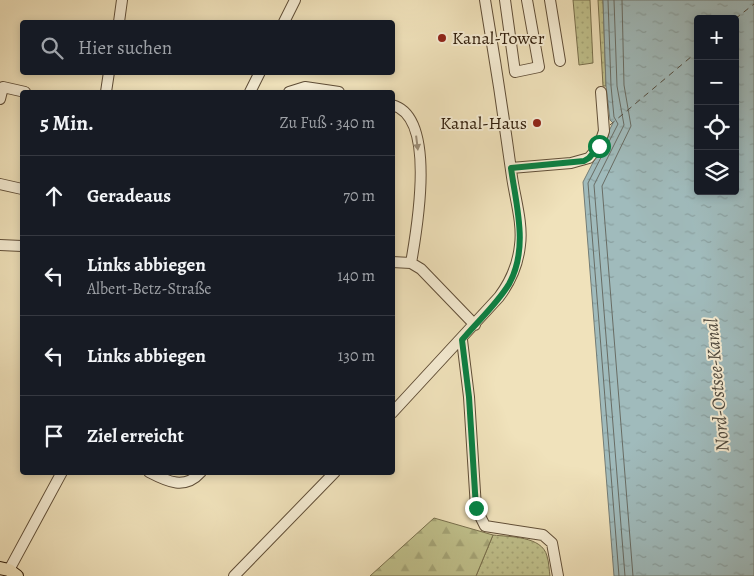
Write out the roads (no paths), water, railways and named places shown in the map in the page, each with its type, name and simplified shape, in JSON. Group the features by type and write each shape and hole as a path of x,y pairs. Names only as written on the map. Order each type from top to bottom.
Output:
{"street":[{"path":"119,20 122,0"},
{"path":"285,20 295,0"},
{"path":"395,410 462,340 509,284 521,243 502,99 485,0"},
{"path":"505,0 515,72 539,67 527,0"},
{"path":"550,0 560,61"},
{"path":"106,90 109,75"},
{"path":"251,90 258,75"},
{"path":"0,99 2,86 20,91"},
{"path":"295,90 305,87 325,90"},
{"path":"511,168 571,163 589,158 599,146 604,131 601,92"},
{"path":"395,106 406,112 413,122 417,138 420,212 411,262"},
{"path":"0,184 20,188"},
{"path":"0,245 20,246"},
{"path":"395,262 411,262 421,269 475,325"},
{"path":"462,340 469,397 476,508 485,526 543,535 552,544 558,576"},
{"path":"9,571 60,475"},
{"path":"155,475 175,483 186,484 193,481 198,475"},
{"path":"234,576 332,475"}],"water":[{"name":"Nord-Ostsee-Kanal","path":"603,0 754,0 754,576 614,576 583,182 613,123 610,120 606,86"}],"place":[{"name":"Kanal-Tower","path":"442,38"},
{"name":"Kanal-Haus","path":"537,123"}]}
